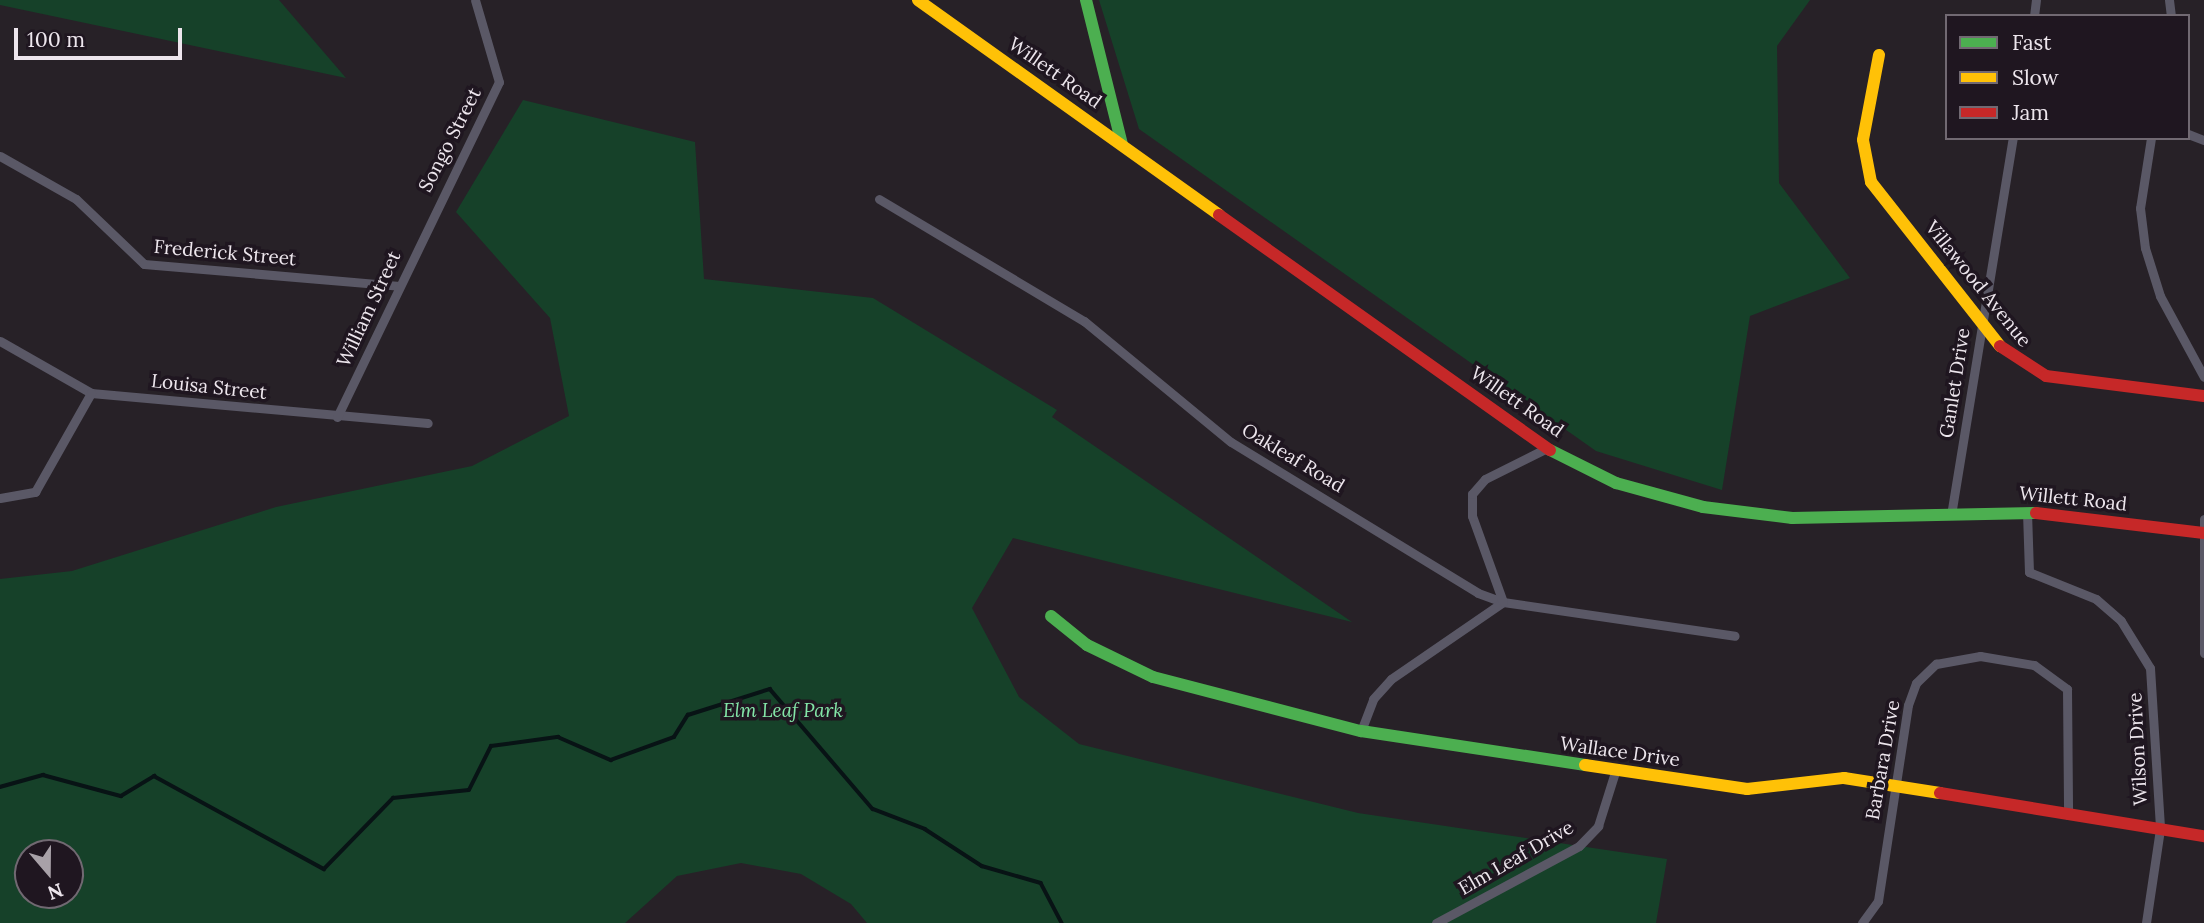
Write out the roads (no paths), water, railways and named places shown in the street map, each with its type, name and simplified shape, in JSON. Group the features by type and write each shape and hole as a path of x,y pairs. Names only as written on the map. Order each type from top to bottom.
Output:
{"street":[{"name":"Songo Street","path":"431,215 499,82 475,0"},
{"name":"Willett Road","path":"918,0 1548,448 1616,483 1703,507 1792,518 1952,509 2027,512 2203,533"},
{"path":"1086,0 1122,144"},
{"name":"Villawood Avenue","path":"1879,55 1863,140 1871,182 1982,325 2023,368 2046,376 2204,396"},
{"name":"Ganlet Drive","path":"1952,509 2013,140"},
{"path":"2151,140 2140,208 2145,248 2160,296 2204,377"},
{"name":"Frederick Street","path":"0,156 76,199 144,264 399,286"},
{"name":"Oakleaf Road","path":"879,199 1084,321 1231,442 1503,602 1735,636"},
{"name":"William Street","path":"337,417 431,215"},
{"name":"Louisa Street","path":"0,341 91,393 337,417 429,423"},
{"path":"0,498 35,492 91,393"},
{"path":"1361,731 1373,699 1391,679 1503,602 1472,516 1472,494 1485,479 1548,448"},
{"name":"Wilson Drive","path":"2027,512 2029,572 2096,599 2122,621 2150,668 2160,829 2146,923"},
{"path":"2204,519 2204,653"},
{"name":"Wallace Drive","path":"1051,616 1087,645 1153,677 1361,731 1615,772 1747,789 1844,778 2204,836"},
{"name":"Barbara Drive","path":"1862,923 1878,901 1894,786 1916,683 1937,664 1960,657 2035,665 2067,689 2068,815"},
{"name":"Elm Leaf Drive","path":"1436,923 1579,846 1598,826 1615,772"}],"waterway":[{"path":"0,787 43,775 121,796 154,776 324,869 393,798 469,790 491,746 558,737 611,760 674,737 688,715 770,689 873,809 925,829 982,866 1041,883 1062,923"}],"park label":[{"name":"Elm Leaf Park","path":"783,711"}]}
